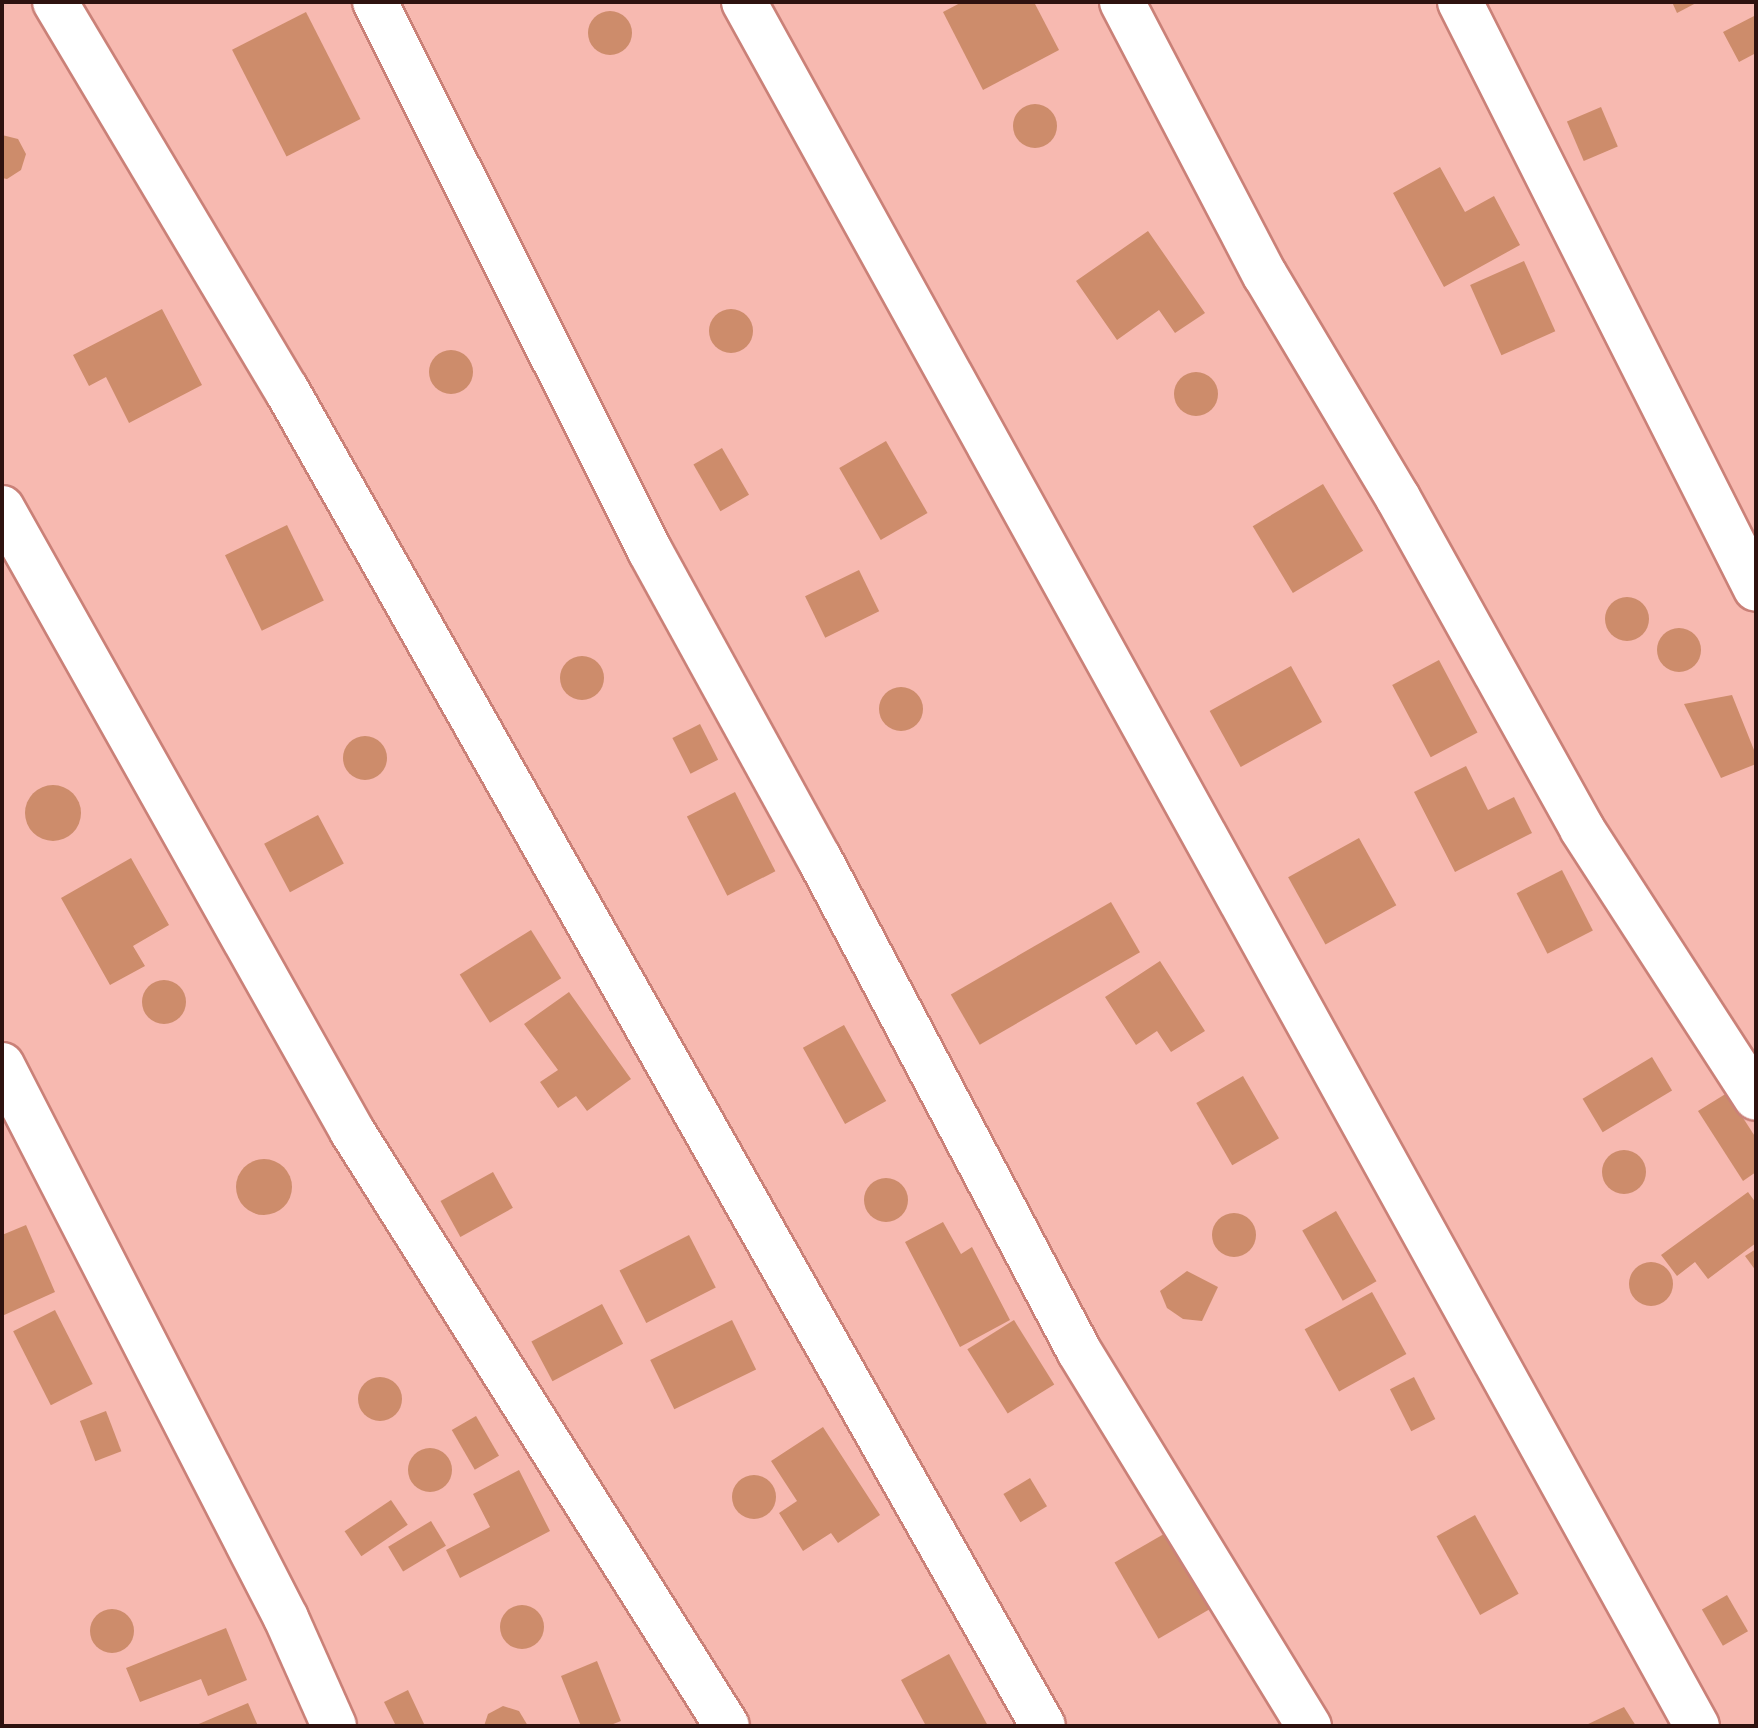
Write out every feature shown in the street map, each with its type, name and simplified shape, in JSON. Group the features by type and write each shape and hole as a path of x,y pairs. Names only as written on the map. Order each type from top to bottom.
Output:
{"street":[{"path":"55,2 286,389 1043,1726"},
{"path":"375,2 650,551 827,872 1079,1351 1309,1726"},
{"path":"744,2 1697,1726"},
{"path":"1122,2 1265,275 1406,511 1582,829 1756,1098"},
{"path":"1460,2 1756,589"},
{"path":"2,508 352,1131 727,1726"},
{"path":"2,1065 286,1618 334,1726"}],"building":[{"path":"962,2 1034,2 1059,50 983,90 943,12"},
{"path":"1672,2 1698,2 1677,13"},
{"path":"610,11 625,18 632,33 625,48 610,55 595,48 588,33 595,18"},
{"path":"306,12 360,119 287,157 232,50"},
{"path":"1756,15 1756,53 1739,62 1723,32"},
{"path":"1035,104 1050,111 1057,126 1050,141 1035,148 1020,141 1013,126 1020,111"},
{"path":"1601,107 1618,147 1584,161 1567,121"},
{"path":"2,135 18,139 26,154 21,170 7,179 2,178"},
{"path":"1440,167 1465,212 1494,196 1520,245 1444,287 1393,193"},
{"path":"1148,231 1205,313 1175,333 1159,310 1117,340 1076,281"},
{"path":"1524,261 1555,331 1501,355 1470,285"},
{"path":"162,309 202,385 129,423 106,377 89,386 73,355"},
{"path":"731,309 746,316 753,331 746,346 731,353 716,346 709,331 716,316"},
{"path":"451,350 466,357 473,372 466,387 451,394 436,387 429,372 436,357"},
{"path":"1196,372 1211,379 1218,394 1211,409 1196,416 1181,409 1174,394 1181,379"},
{"path":"886,441 928,513 881,540 839,468"},
{"path":"722,448 749,495 720,511 693,464"},
{"path":"1323,484 1363,551 1293,593 1253,526"},
{"path":"287,525 324,600 262,631 225,555"},
{"path":"859,570 879,611 825,638 805,596"},
{"path":"1627,597 1642,604 1649,619 1642,634 1627,641 1612,634 1605,619 1612,604"},
{"path":"1679,628 1694,635 1701,650 1694,665 1679,672 1664,665 1657,650 1664,635"},
{"path":"582,656 597,663 604,678 597,693 582,700 567,693 560,678 567,663"},
{"path":"1439,660 1477,732 1431,757 1392,685"},
{"path":"1291,666 1322,722 1241,767 1210,711"},
{"path":"901,687 916,694 923,709 916,724 901,731 886,724 879,709 886,694"},
{"path":"1732,695 1756,755 1756,764 1721,778 1684,704"},
{"path":"700,724 718,760 691,774 672,738"},
{"path":"365,736 380,743 387,758 380,773 365,780 350,773 343,758 350,743"},
{"path":"1466,766 1488,810 1514,797 1532,833 1455,872 1414,792"},
{"path":"53,785 73,793 81,813 73,833 53,841 33,833 25,813 33,793"},
{"path":"735,792 775,871 727,896 687,817"},
{"path":"318,815 344,864 290,892 264,844"},
{"path":"1359,838 1396,905 1325,945 1288,877"},
{"path":"131,858 169,925 133,946 145,966 110,985 61,898"},
{"path":"1562,870 1593,931 1547,954 1517,893"},
{"path":"1111,902 1140,952 980,1045 951,994"},
{"path":"531,930 561,978 490,1023 460,975"},
{"path":"1160,961 1205,1031 1171,1052 1157,1031 1136,1045 1105,997"},
{"path":"164,980 179,987 186,1002 179,1017 164,1024 149,1017 142,1002 149,987"},
{"path":"569,992 631,1079 587,1111 576,1096 558,1108 540,1082 558,1070 524,1024"},
{"path":"844,1025 886,1101 845,1124 803,1048"},
{"path":"1652,1057 1672,1090 1603,1132 1583,1099"},
{"path":"1243,1076 1279,1138 1232,1165 1196,1103"},
{"path":"1727,1093 1756,1138 1756,1172 1743,1181 1698,1111"},
{"path":"1624,1150 1639,1157 1646,1172 1639,1187 1624,1194 1609,1187 1602,1172 1609,1157"},
{"path":"264,1159 284,1167 292,1187 284,1207 264,1215 244,1207 236,1187 244,1167"},
{"path":"493,1172 513,1208 460,1237 441,1201"},
{"path":"886,1178 901,1185 908,1200 901,1215 886,1222 871,1215 864,1200 871,1185"},
{"path":"1748,1192 1756,1203 1756,1243 1708,1279 1695,1262 1677,1276 1661,1255"},
{"path":"1336,1211 1376,1281 1343,1301 1302,1230"},
{"path":"1234,1213 1249,1220 1256,1235 1249,1250 1234,1257 1219,1250 1212,1235 1219,1220"},
{"path":"943,1222 961,1254 972,1247 1010,1320 960,1347 905,1242"},
{"path":"26,1225 55,1292 2,1316 2,1235"},
{"path":"689,1235 716,1288 646,1323 620,1270"},
{"path":"1756,1249 1756,1271 1745,1256"},
{"path":"1651,1262 1666,1269 1673,1284 1666,1299 1651,1306 1636,1299 1629,1284 1636,1269"},
{"path":"1187,1271 1218,1287 1202,1321 1183,1319 1167,1308 1160,1291"},
{"path":"1372,1292 1406,1354 1339,1391 1305,1329"},
{"path":"602,1304 623,1344 552,1381 531,1342"},
{"path":"55,1310 93,1384 51,1405 13,1331"},
{"path":"732,1320 756,1369 674,1409 650,1360"},
{"path":"1014,1320 1054,1384 1008,1414 967,1349"},
{"path":"380,1377 395,1384 402,1399 395,1414 380,1421 365,1414 358,1399 365,1384"},
{"path":"1414,1377 1435,1419 1411,1431 1390,1389"},
{"path":"106,1411 121,1451 95,1461 80,1421"},
{"path":"476,1416 499,1456 475,1470 452,1430"},
{"path":"823,1427 880,1515 838,1543 831,1533 803,1551 779,1513 797,1501 771,1461"},
{"path":"430,1448 445,1455 452,1470 445,1485 430,1492 415,1485 408,1470 415,1455"},
{"path":"519,1470 550,1531 460,1578 446,1550 490,1527 473,1494"},
{"path":"754,1475 769,1482 776,1497 769,1512 754,1519 739,1512 732,1497 739,1482"},
{"path":"1030,1478 1047,1506 1020,1522 1003,1494"},
{"path":"391,1500 408,1525 361,1556 345,1531"},
{"path":"1475,1515 1519,1594 1480,1615 1437,1536"},
{"path":"431,1521 446,1546 403,1572 388,1547"},
{"path":"1176,1527 1220,1603 1159,1639 1115,1562"},
{"path":"1727,1595 1748,1631 1723,1646 1702,1610"},
{"path":"522,1605 537,1612 544,1627 537,1642 522,1649 507,1642 500,1627 507,1612"},
{"path":"112,1609 127,1616 134,1631 127,1646 112,1653 97,1646 90,1631 97,1616"},
{"path":"226,1628 247,1680 208,1696 201,1679 140,1702 126,1668"},
{"path":"949,1654 988,1726 926,1726 901,1680"},
{"path":"597,1661 621,1721 608,1726 581,1726 561,1676"},
{"path":"408,1690 425,1726 396,1726 384,1702"},
{"path":"248,1703 258,1726 194,1726"},
{"path":"503,1706 519,1711 528,1726 484,1726 488,1714"},
{"path":"1624,1707 1636,1726 1584,1726"}]}
